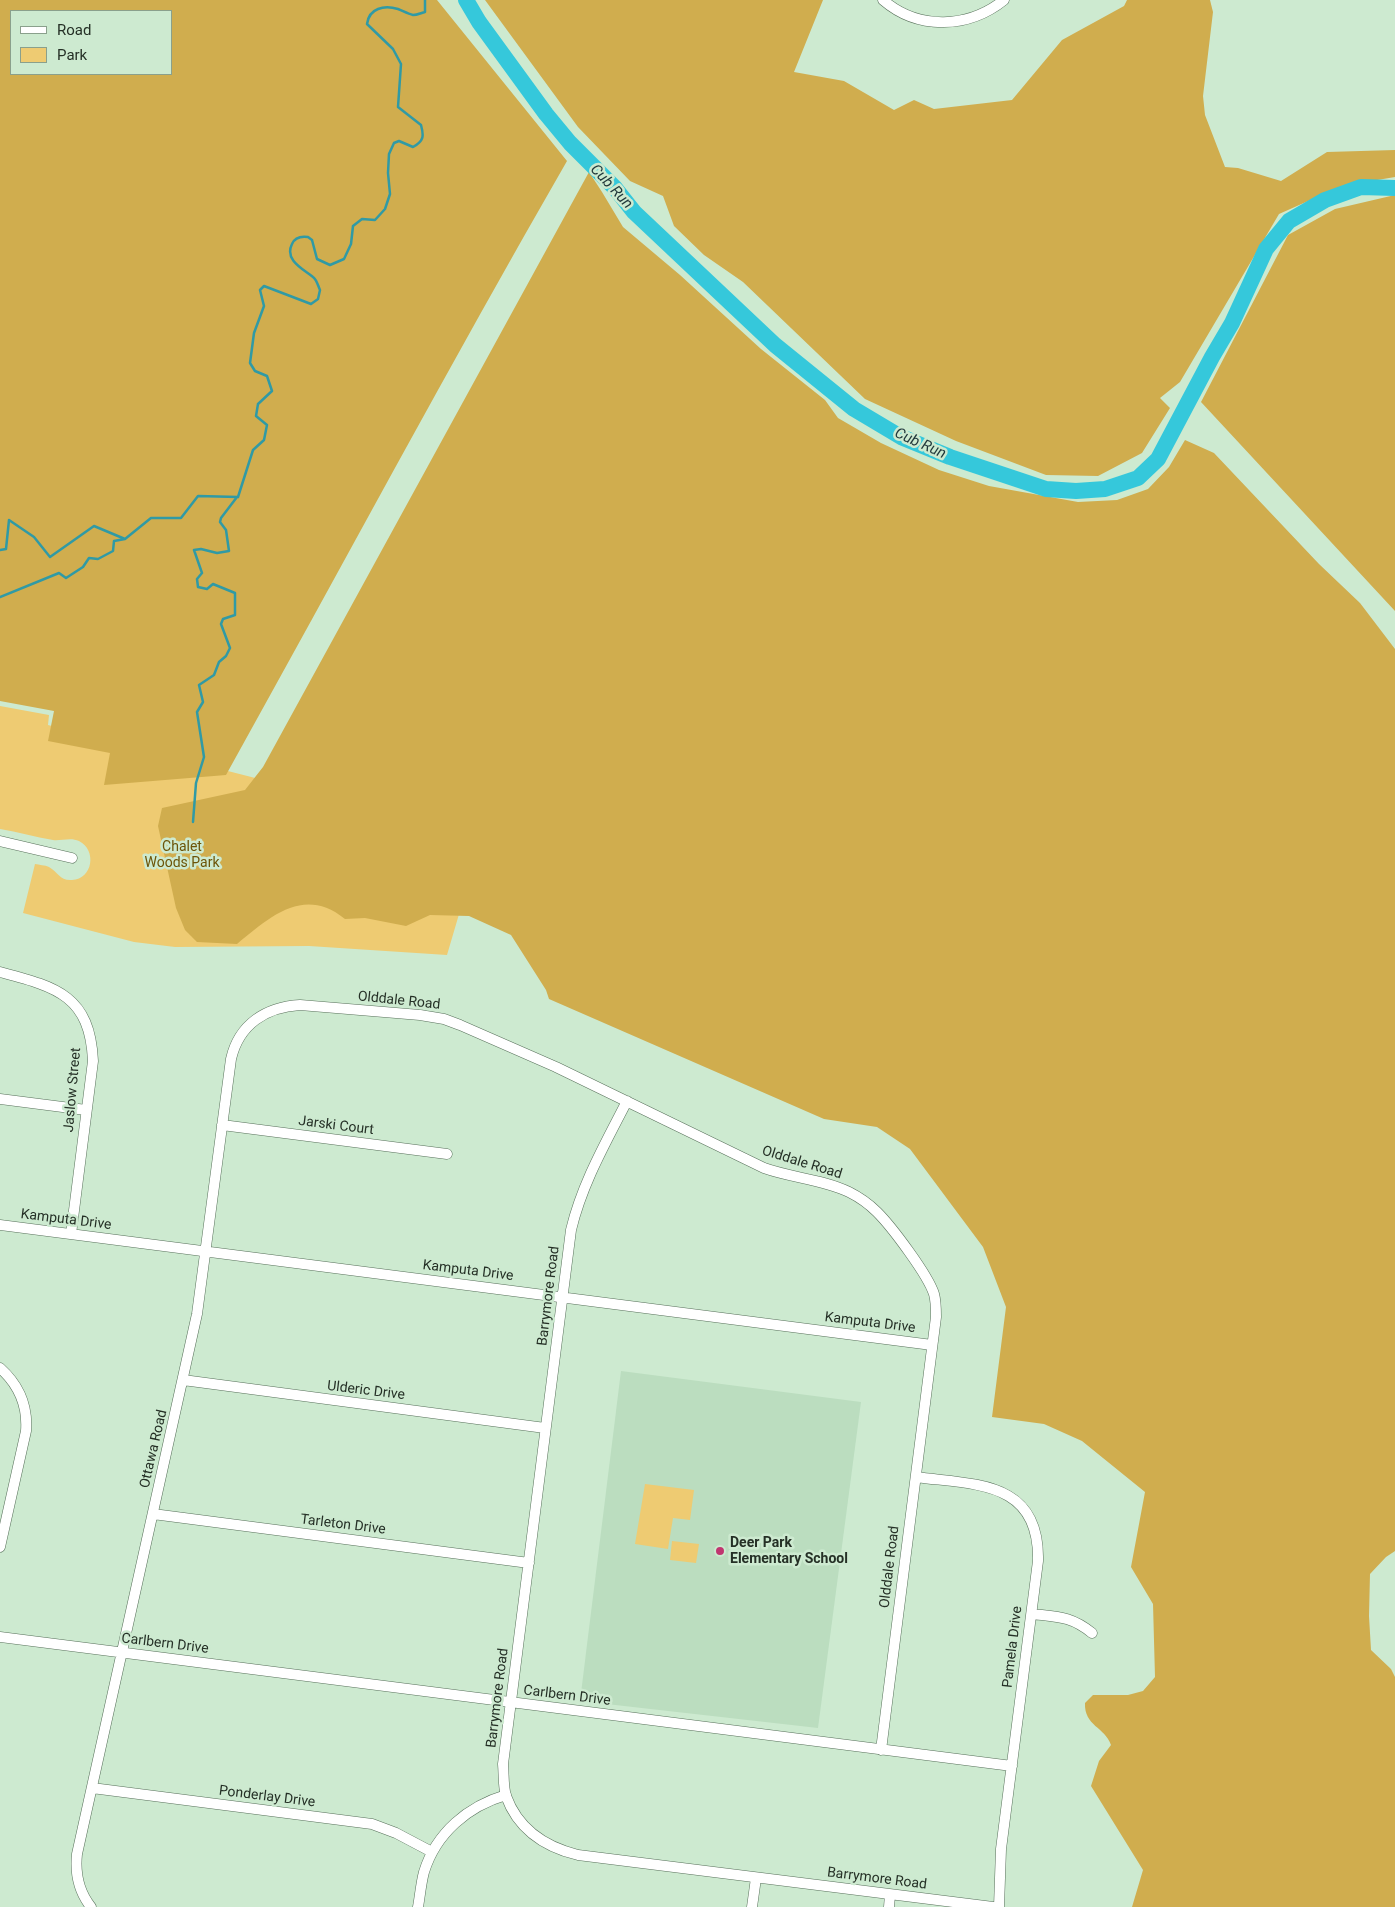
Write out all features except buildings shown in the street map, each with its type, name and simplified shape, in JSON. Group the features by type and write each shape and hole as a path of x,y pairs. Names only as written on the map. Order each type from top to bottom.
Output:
{"street":[{"path":"884,0 907,15 938,23 956,22 973,18 990,10 1004,0"},
{"path":"0,841 72,858"},
{"name":"Jaslow Street","path":"0,972 52,987 73,1004 82,1015 92,1040 93,1061 71,1234"},
{"name":"Olddale Road","path":"276,1008 300,1005 420,1015 444,1019 556,1067 764,1168 832,1185 850,1192 868,1204 886,1222 929,1282 934,1294 936,1309 881,1750"},
{"name":"Ottawa Road","path":"91,1907 80,1888 76,1864 197,1314 231,1059 238,1039 254,1020 276,1008"},
{"path":"0,1099 86,1110"},
{"name":"Barrymore Road","path":"626,1101 577,1204 571,1230 503,1764 506,1795 515,1814 527,1830 543,1842 561,1851 578,1855 994,1907"},
{"name":"Jarski Court","path":"222,1125 447,1154"},
{"name":"Kamputa Drive","path":"0,1225 932,1345"},
{"path":"0,1368 12,1380 21,1394 27,1418 26,1431 5,1499 0,1547"},
{"name":"Ulderic Drive","path":"183,1380 545,1428"},
{"name":"Pamela Drive","path":"916,1477 993,1488 1007,1494 1022,1506 1028,1515 1035,1530 1039,1546 1032,1614 1001,1849 1000,1907"},
{"name":"Tarleton Drive","path":"153,1514 529,1563"},
{"path":"1032,1614 1066,1618 1079,1622 1092,1633"},
{"name":"Carlbern Drive","path":"0,1637 1012,1766"},
{"name":"Ponderlay Drive","path":"92,1788 372,1824 396,1833 432,1852"},
{"path":"418,1907 424,1872 432,1852 450,1828 482,1803 506,1795"},
{"path":"752,1907 756,1878"},
{"path":"889,1907 890,1895"}],"shaded area":[{"name":"Deer Park Elementary School","path":"621,1371 861,1402 818,1728 580,1701"}],"green space":[{"path":"0,0 437,0 567,161 438,390 226,775 104,785 110,753 48,741 54,711 0,701"},
{"path":"485,0 823,0 794,72 844,81 894,110 914,100 934,109 1012,100 1062,40 1124,6 1127,0 1210,0 1213,12 1203,96 1205,115 1225,167 1238,168 1281,181 1327,152 1395,150 1395,177 1342,186 1279,214 1180,382 1160,398 1170,408 1142,453 1098,476 1046,475 956,441 865,399 743,282 704,255 674,226 663,196 630,181 578,127"},
{"path":"589,172 623,227 680,275 761,349 825,400 838,418 881,443 939,470 989,486 1078,502 1117,500 1148,489 1169,467 1185,440 1214,453 1319,564 1360,603 1395,649 1395,1551 1386,1557 1370,1574 1369,1616 1371,1650 1391,1669 1395,1677 1395,1907 1132,1907 1143,1870 1091,1786 1099,1761 1111,1745 1104,1734 1091,1722 1085,1703 1093,1695 1128,1695 1143,1691 1155,1677 1153,1604 1131,1567 1145,1492 1082,1441 1044,1424 992,1417 1006,1307 983,1247 910,1149 877,1127 824,1119 549,999 546,990 511,935 469,916 430,915 406,926 365,918 345,919 330,909 316,905 302,905 275,915 237,944 197,942 185,930 176,908 158,826 162,808 245,790 263,767"},
{"path":"1395,195 1395,611 1201,402 1288,235 1335,209"},
{"name":"Chalet Woods Park","path":"0,706 49,715 48,725 482,836 447,955 309,946 175,947 134,942 23,913 35,864 49,867 62,878 72,880 84,875 88,870 90,857 85,845 76,840 53,840 0,829"},
{"path":"645,1484 694,1490 690,1520 673,1518 668,1549 635,1544"},
{"path":"672,1541 699,1544 696,1563 670,1560"}],"waterway":[{"path":"0,550 6,549 9,520 34,537 50,557 94,526 125,539 151,518 181,518 198,496 238,497 253,450 264,440 267,425 256,416 258,404 272,391 267,376 255,371 250,363 254,333 264,306 260,290 264,286 311,304 318,299 320,290 314,278 292,259 290,250 293,242 298,238 308,237 312,240 317,259 330,265 344,259 351,244 353,226 362,219 375,220 385,209 390,194 389,154 394,143 399,141 413,147 419,143 423,132 421,125 398,107 401,64 393,49 367,24 371,14 378,9 388,7 413,15 425,12 425,0"},
{"name":"Cub Run","path":"466,0 479,22 546,114 570,143 615,188 634,212 775,345 854,409 901,437 950,457 1046,489 1076,491 1105,489 1138,478 1158,459 1232,323 1266,249 1289,221 1325,200 1361,187 1395,188"},
{"path":"193,822 196,783 204,757 197,712 203,702 199,685 214,675 219,662 226,656 230,648 221,624 223,619 235,615 235,593 213,584 207,589 198,587 197,579 202,573 194,550 201,549 217,553 229,551 226,530 220,522 237,497"},
{"path":"0,597 59,573 66,578 83,567 89,558 98,559 113,551 114,541 125,539"}],"place":[{"name":"Deer Park Elementary School","path":"720,1551"}]}
